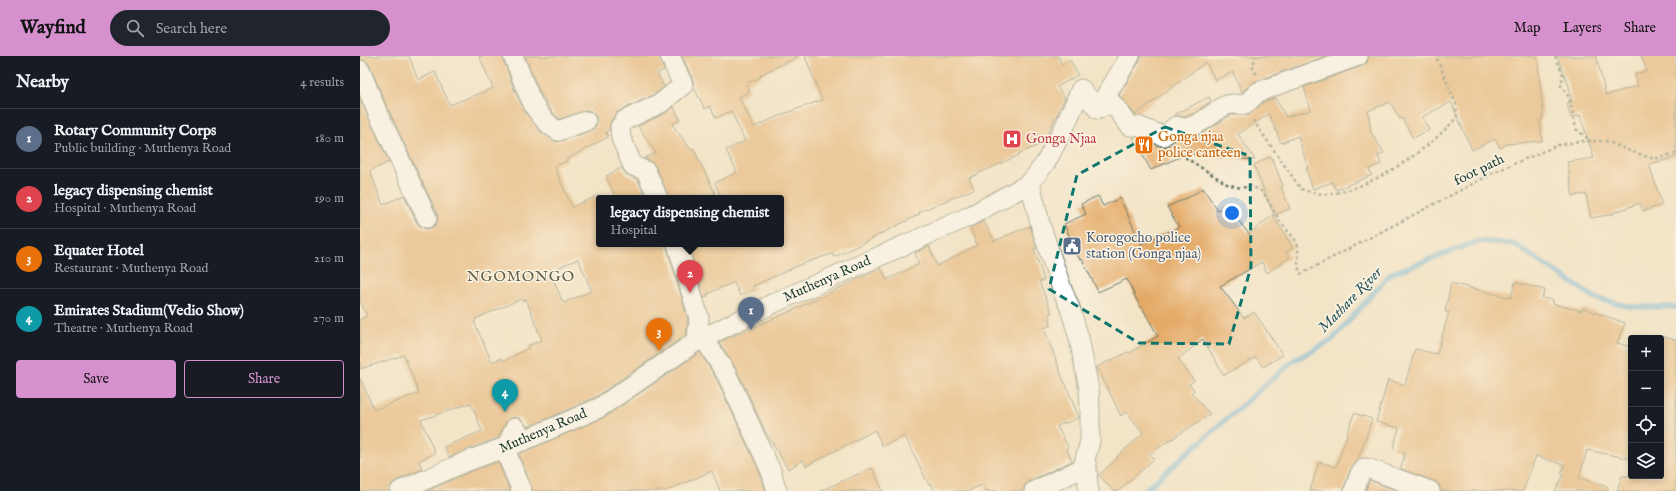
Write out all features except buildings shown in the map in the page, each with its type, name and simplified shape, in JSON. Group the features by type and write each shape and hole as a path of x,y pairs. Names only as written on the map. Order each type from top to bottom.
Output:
{"street":[{"path":"513,56 534,106 547,124 558,131 586,121"},
{"path":"657,195 646,171 633,166 621,138 620,127 625,120 661,103 684,85 670,56"},
{"path":"1098,109 1130,56"},
{"path":"1098,109 1112,103 1130,126 1138,126 1163,136 1176,126 1185,128 1197,123 1214,114 1224,106 1237,102 1245,105 1258,92 1358,56"},
{"path":"360,70 378,114 427,218"},
{"name":"Muthenya Road","path":"400,491 465,462 525,440 599,408 700,339 774,303 970,216 1030,183 1046,162 1064,128 1081,89 1098,109"},
{"path":"1030,183 1040,227 1070,308 1079,338 1089,389 1090,441 1084,463 1087,466 1087,486 1089,491"},
{"path":"678,247 700,318 700,339 727,375 771,471 776,491"},
{"path":"522,491 505,450 515,428 525,440"},
{"path":"1034,491 1087,466"},
{"path":"1354,491 1360,474 1366,468 1370,468 1430,491"}],"path":[{"path":"1243,105 1301,190 1324,194 1338,192 1358,186 1384,174 1415,156 1436,140 1457,117 1456,104 1436,56"},
{"path":"1555,56 1563,75 1561,86 1569,98 1576,129 1591,141"},
{"name":"foot path","path":"1163,136 1165,145 1226,184 1241,188 1250,186 1263,192 1281,223 1294,238 1298,246 1298,267 1301,274 1497,171 1558,145 1591,141 1606,141 1630,152 1654,159 1676,152"}],"highlighted area":[{"path":"1165,127 1250,156 1251,267 1229,344 1139,343 1049,289 1077,175"}],"waterway":[{"name":"Mathare River","path":"1144,491 1293,361 1332,340 1390,274 1479,241 1514,244 1595,298 1632,307 1676,307"}],"place":[{"name":"Gonga Njaa","path":"1012,139"},
{"name":"Gonga njaa police canteen","path":"1144,145"},
{"name":"Korogocho police station (Gonga njaa)","path":"1072,246"},
{"name":"legacy dispensing chemist","path":"690,293"},
{"name":"Rotary Community Corps","path":"751,330"},
{"name":"Equater Hotel","path":"659,351"},
{"name":"Emirates Stadium(Vedio Show)","path":"505,412"}],"district":[{"name":"NGOMONGO","path":"521,276"}]}
